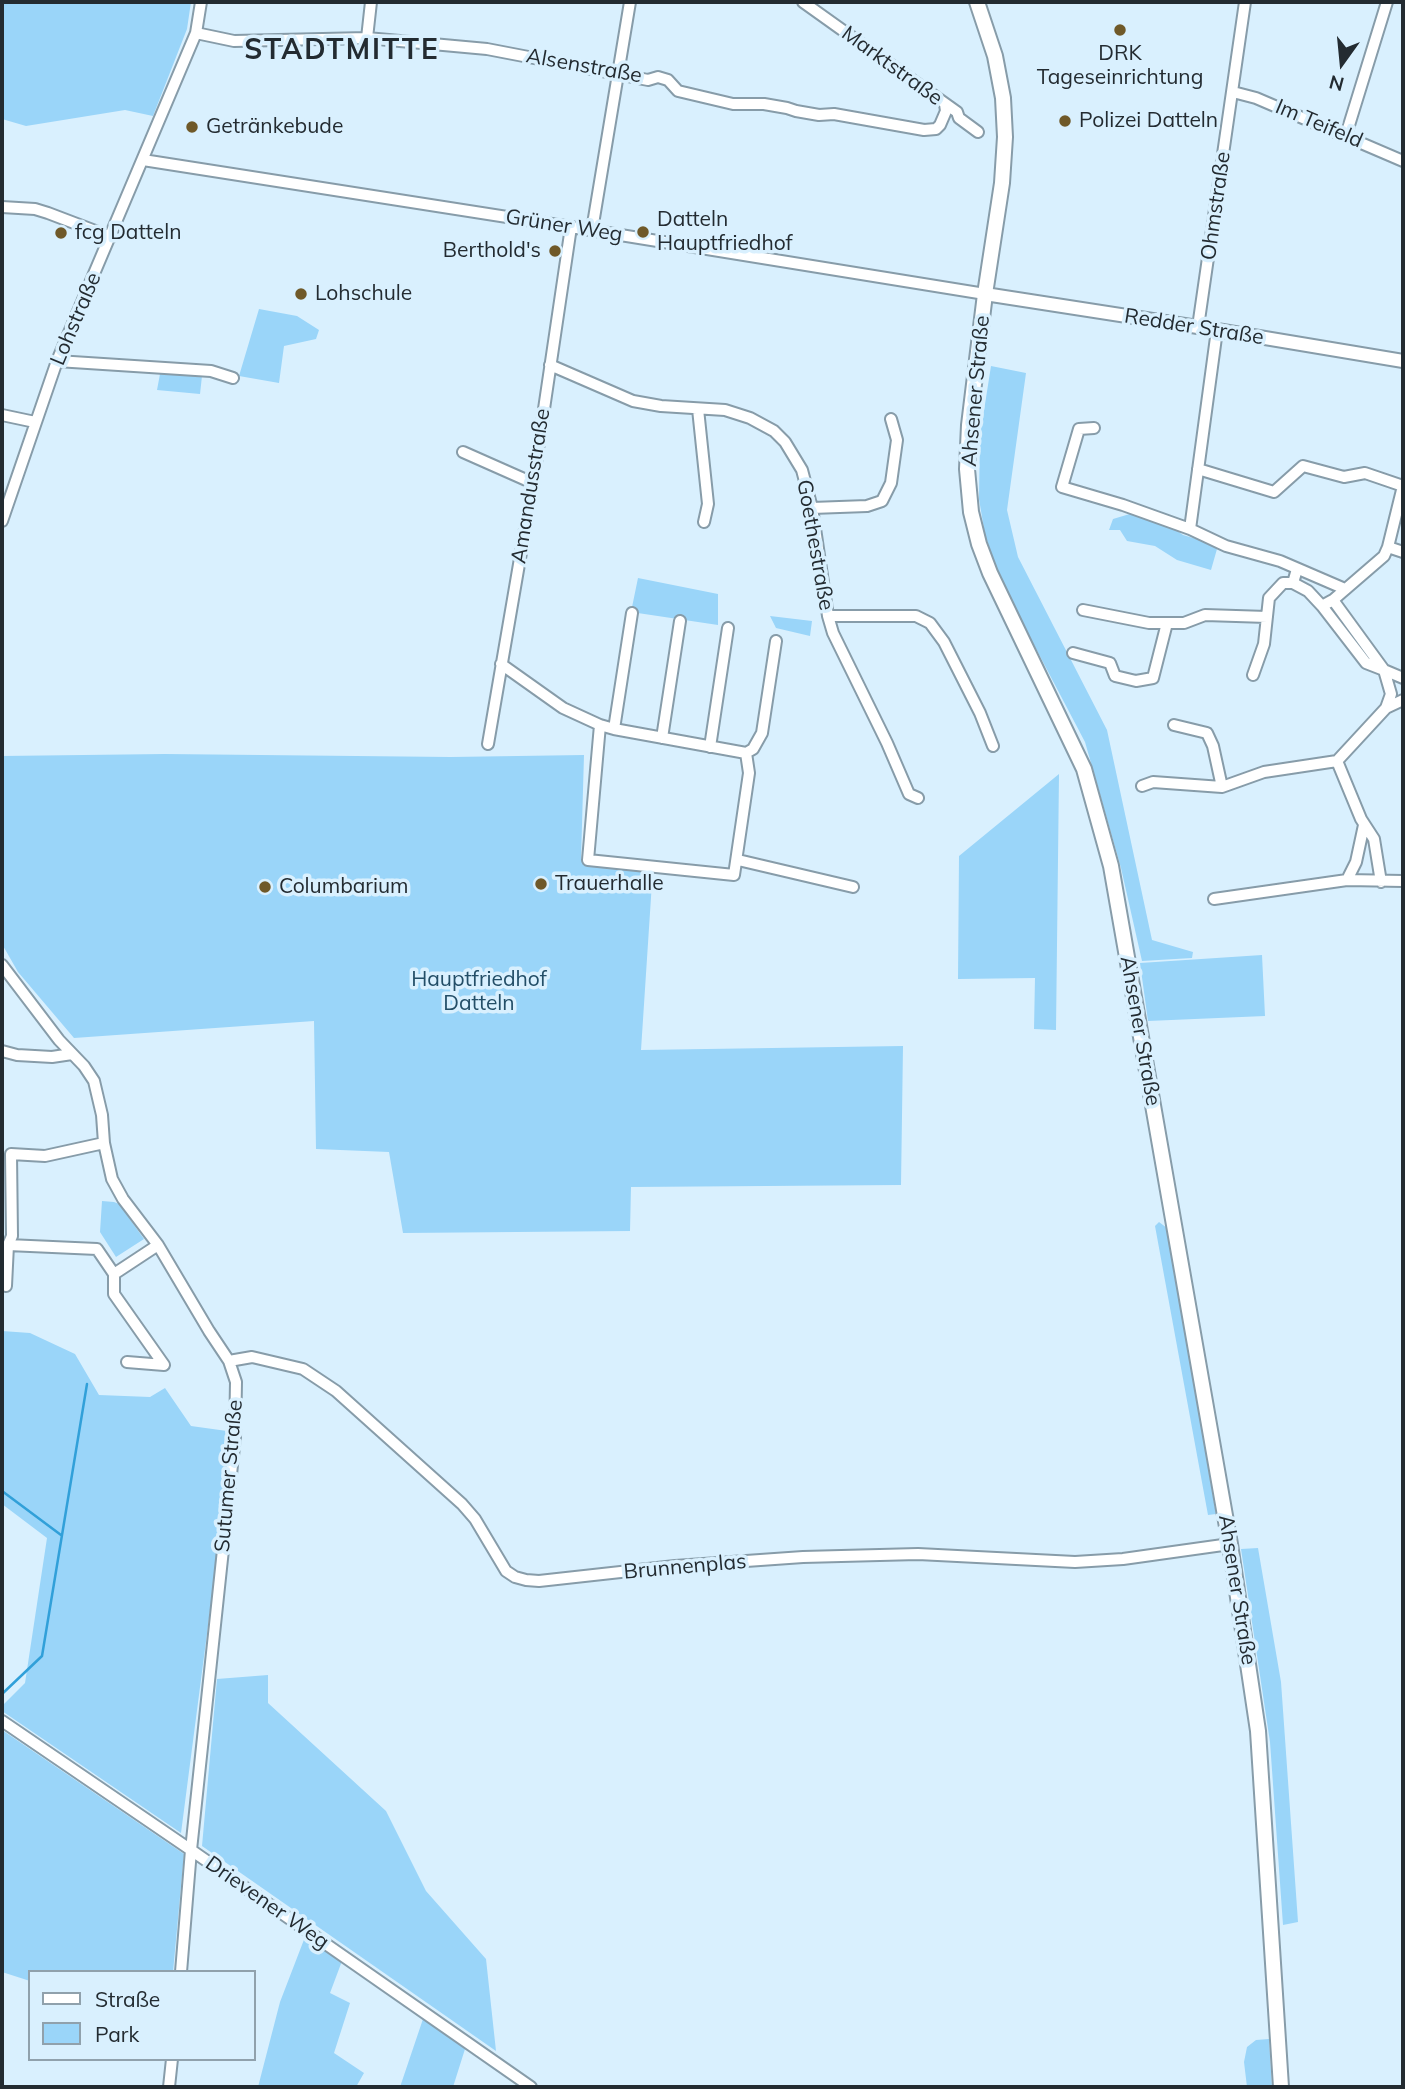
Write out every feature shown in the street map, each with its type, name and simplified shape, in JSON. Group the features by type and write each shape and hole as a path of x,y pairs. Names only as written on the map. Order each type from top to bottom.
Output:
{"main road":[{"name":"Ahsener Straße","path":"977,2 995,56 1003,98 1005,136 1002,183 969,425 967,469 971,512 990,573 1084,769 1111,866 1230,1544 1258,1731 1281,2087"}],"street":[{"name":"Lohstraße","path":"2,522 57,361 196,33 201,2"},
{"path":"367,38 371,2"},
{"path":"593,230 630,2"},
{"name":"Marktstraße","path":"803,2 957,112 959,118 978,132"},
{"name":"Ohmstraße","path":"1198,327 1245,2"},
{"path":"1346,135 1387,2"},
{"name":"Alsenstraße","path":"196,33 234,41 367,38 487,49 648,80 658,76 668,80 678,91 733,104 764,104 924,130 936,129 940,125 946,111 945,104"},
{"name":"Im Teifeld","path":"1233,92 1256,98 1403,161"},
{"name":"Grüner Weg","path":"143,160 985,294"},
{"path":"2,207 35,209 111,237"},
{"name":"Amandusstraße","path":"488,744 533,483 571,227"},
{"name":"Redder Straße","path":"985,294 1403,361"},
{"path":"1190,529 1217,330"},
{"path":"57,361 211,372 233,378"},
{"name":"Goethestraße","path":"550,365 633,401 661,406 725,410 750,418 774,431 785,442 802,470 812,508 833,634 909,794 918,798"},
{"path":"698,409 709,504 704,522"},
{"path":"2,415 35,422"},
{"path":"812,508 867,506 882,500 891,483 897,440 891,419"},
{"path":"1094,428 1079,429 1062,487 1190,529 1226,546 1280,561 1345,589"},
{"path":"463,452 533,483"},
{"path":"1198,469 1274,492 1303,466 1344,477 1365,473 1403,486 1384,556 1333,600 1322,606"},
{"path":"1388,547 1403,552"},
{"path":"1293,583 1297,569"},
{"path":"1253,675 1264,644 1269,598 1283,583 1293,583 1308,591 1322,606 1366,663 1403,678"},
{"path":"1333,600 1384,670 1391,694 1386,708"},
{"path":"1083,610 1149,623 1184,623 1205,615 1267,617"},
{"path":"614,729 632,613"},
{"path":"828,616 916,617 930,623 944,642 980,713 993,746"},
{"path":"662,738 680,621"},
{"path":"1073,653 1110,663 1115,676 1136,681 1153,678 1167,623"},
{"path":"710,747 728,628"},
{"path":"501,664 563,708 600,725 746,753 753,749 762,733 776,641"},
{"path":"1142,786 1153,782 1222,787 1264,772 1336,761 1386,708 1403,700"},
{"path":"1174,724 1208,733 1222,787"},
{"path":"600,725 588,860 734,875 749,773 746,753"},
{"path":"1336,761 1364,825 1374,839 1381,882"},
{"path":"1347,880 1356,862 1364,825"},
{"path":"738,860 853,887"},
{"path":"1214,899 1347,880 1403,881"},
{"name":"Sutumer Straße","path":"2,965 94,1081 113,1179 123,1199 158,1245 229,1361 236,1381 235,1437 191,1850 181,1970"},
{"path":"2,1051 17,1055 52,1057 72,1054"},
{"path":"6,1286 8,1245 12,1236 6,1157 45,1156 104,1143"},
{"path":"8,1245 97,1249 114,1274 114,1294 164,1366 127,1362"},
{"path":"114,1274 158,1245"},
{"name":"Brunnenplas","path":"229,1361 252,1357 303,1369 337,1391 462,1504 475,1519 506,1571 526,1580 540,1581 675,1566 803,1557 918,1554 1075,1562 1123,1559 1230,1544"},
{"name":"Drievener Weg","path":"2,1721 531,2087"},
{"path":"169,2087 172,2061"}],"green space":[{"path":"2,2 191,2 187,29 153,116 125,110 26,126 2,119"},
{"path":"259,309 297,316 319,330 316,339 284,346 279,383 239,376"},
{"path":"991,366 1026,373 1007,510 1018,557 1107,730 1152,940 1193,952 1192,958 1142,961 1121,868 1085,742 1002,584 985,535 979,499 980,436"},
{"path":"160,374 202,376 200,394 157,390"},
{"path":"1133,513 1168,524 1183,535 1210,543 1217,549 1211,570 1177,560 1155,546 1127,541 1120,530 1109,530 1113,519"},
{"path":"638,578 718,594 718,625 631,612"},
{"path":"770,616 812,621 810,636 776,628"},
{"name":"Hauptfriedhof Datteln","path":"165,754 451,757 584,755 581,859 653,867 641,1050 903,1046 901,1185 631,1187 630,1231 403,1233 389,1152 316,1149 314,1021 74,1038 18,972 2,944 2,756"},
{"path":"1059,774 1056,1030 1034,1029 1035,978 958,979 959,856"},
{"path":"1262,955 1265,1016 1148,1021 1140,963"},
{"path":"102,1201 119,1204 144,1239 116,1257 100,1232"},
{"path":"1159,1222 1167,1228 1216,1514 1208,1515 1155,1226"},
{"path":"2,1331 30,1333 75,1354 99,1395 150,1397 165,1388 191,1426 227,1431 221,1526 181,1833 2,1711 2,1706 25,1683 47,1538 2,1504"},
{"path":"1258,1548 1281,1682 1298,1922 1283,1925 1270,1742 1241,1549"},
{"path":"268,1675 268,1703 386,1811 426,1891 486,1959 496,2051 202,1846 217,1679"},
{"path":"2,1730 184,1854 173,1970 28,1970 28,1980 2,1972"},
{"path":"305,1937 342,1961 330,1993 350,2003 334,2053 364,2073 356,2087 258,2087 280,2002"},
{"path":"423,2019 465,2049 453,2087 400,2087"},
{"path":"1269,2039 1272,2087 1247,2087 1244,2062 1247,2047 1256,2040"}],"waterway":[{"path":"2,1694 42,1656 87,1384"},
{"path":"2,1491 61,1535"}],"place":[{"name":"DRK Tageseinrichtung","path":"1120,30"},
{"name":"Polizei Datteln","path":"1065,121"},
{"name":"Getränkebude","path":"192,127"},
{"name":"Datteln Hauptfriedhof","path":"643,232"},
{"name":"fcg Datteln","path":"61,233"},
{"name":"Berthold's","path":"555,251"},
{"name":"Lohschule","path":"301,294"},
{"name":"Trauerhalle","path":"541,884"},
{"name":"Columbarium","path":"265,887"}],"district":[{"name":"STADTMITTE","path":"342,51"}]}
